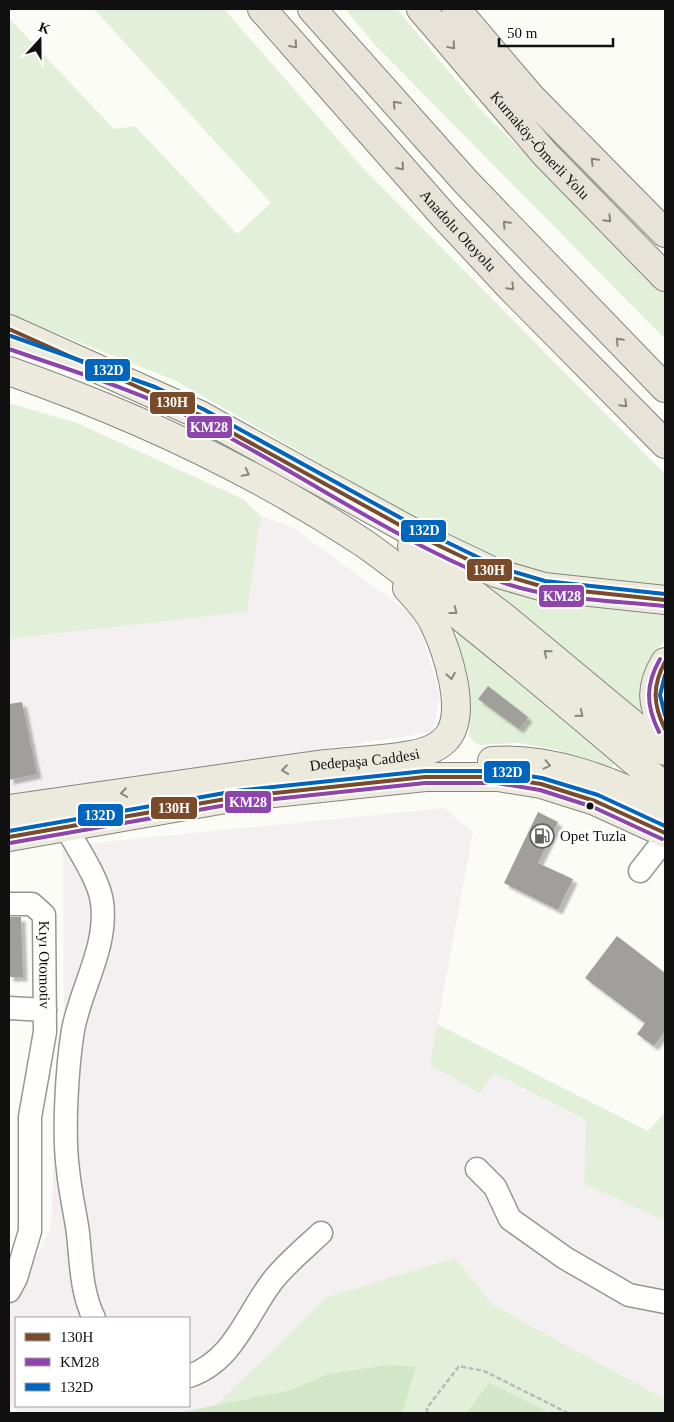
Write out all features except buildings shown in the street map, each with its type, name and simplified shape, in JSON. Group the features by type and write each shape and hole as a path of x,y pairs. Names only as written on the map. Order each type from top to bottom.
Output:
{"highway":[{"name":"Anadolu Otoyolu","path":"262,9 444,216 510,287 665,444"},
{"path":"312,9 466,182 665,388"},
{"name":"Kurnaköy-Ömerli Yolu","path":"420,9 545,154 665,277"},
{"name":"Kurnaköy-Ömerli Yolu","path":"456,9 531,97 664,230"}],"main road":[{"path":"9,330 153,393 245,438 425,539 496,573 544,587 665,600"},
{"path":"9,342 153,393"},
{"path":"9,371 101,404 212,455 270,485 360,540 454,611 665,787"},
{"path":"9,386 105,415 212,455"},
{"path":"245,438 378,521 430,559 505,618 665,750"},
{"name":"Dedepaşa Caddesi","path":"9,809 338,762 412,756 432,749 446,740 454,726 456,704 450,666 433,622 422,604 405,586 326,519"},
{"path":"665,662 657,675 654,692 656,712 665,729"},
{"path":"343,786 468,763 504,760 540,763 576,772 615,785 665,809"},
{"name":"Dedepaşa Caddesi","path":"9,838 237,796 425,777 498,777 542,784 595,800 665,833"}],"lane":[{"path":"66,827 98,888 102,900 103,917 97,954 73,1031 66,1140 68,1170 83,1283 94,1317"},
{"path":"640,871 665,839"},
{"name":"Kıyı Otomotiv","path":"9,904 32,904 44,915 45,1010 45,1032 33,1091 29,1136 30,1231 18,1271 9,1291"},
{"path":"9,1008 45,1010"},
{"path":"477,1169 494,1187 510,1219 565,1258 629,1295 665,1302"},
{"path":"190,1376 217,1360 231,1346 274,1280 321,1233"}],"path":[{"path":"427,1413 427,1408 459,1366 484,1372 568,1413"}],"shaded area":[{"path":"261,516 292,527 418,619 440,696 433,732 9,798 9,639 247,612"},
{"path":"444,808 473,832 430,1065 494,1073 586,1122 584,1184 665,1221 665,1399 493,1305 455,1258 208,1413 22,1413 9,1405 9,1309 51,1227 57,1067 64,1049 63,846"}],"green space":[{"path":"94,9 224,9 362,167 665,474 665,588 570,580 483,556 176,381 9,314 9,18 114,129 135,126 237,234 271,203"},
{"path":"345,9 397,9 480,109 665,293 665,339 376,46"},
{"path":"9,403 77,423 243,499 261,516 247,612 9,639"},
{"path":"478,575 665,611 665,641 651,657 644,672 641,688 641,709 638,714 475,579"},
{"path":"460,633 617,760 610,769 555,749 517,743 478,745 469,737 468,699 455,638"},
{"path":"437,1024 648,1131 665,1113 665,1221 584,1184 586,1121 494,1073 480,1093 430,1065"},
{"path":"455,1258 493,1305 665,1399 665,1413 208,1413 327,1297"},
{"path":"388,1365 416,1367 402,1413 177,1413 288,1391 328,1374"},
{"path":"489,1383 550,1413 466,1413"}],"transit line":[{"name":"130H","path":"9,329 200,415 425,539 496,573 544,587 665,600"},
{"name":"132D","path":"11,336 155,387 203,409 428,533 498,567 545,581 665,594"},
{"name":"KM28","path":"9,349 127,390 173,409 233,439 417,543 493,579 513,586 556,595 664,606"},
{"name":"KM28","path":"659,732 652,713 649,696 652,678 660,659"},
{"name":"130H","path":"665,662 656,687 656,704 665,729"},
{"name":"132D","path":"665,675 660,695 665,715"},
{"name":"132D","path":"9,831 236,791 425,771 499,771 542,778 598,795 665,826"},
{"name":"130H","path":"9,837 237,797 425,777 498,777 541,784 595,801 665,833"},
{"name":"KM28","path":"10,843 238,803 425,783 497,783 540,790 593,807 662,839"}],"place":[{"name":"Opet Tuzla","path":"542,836"}]}
